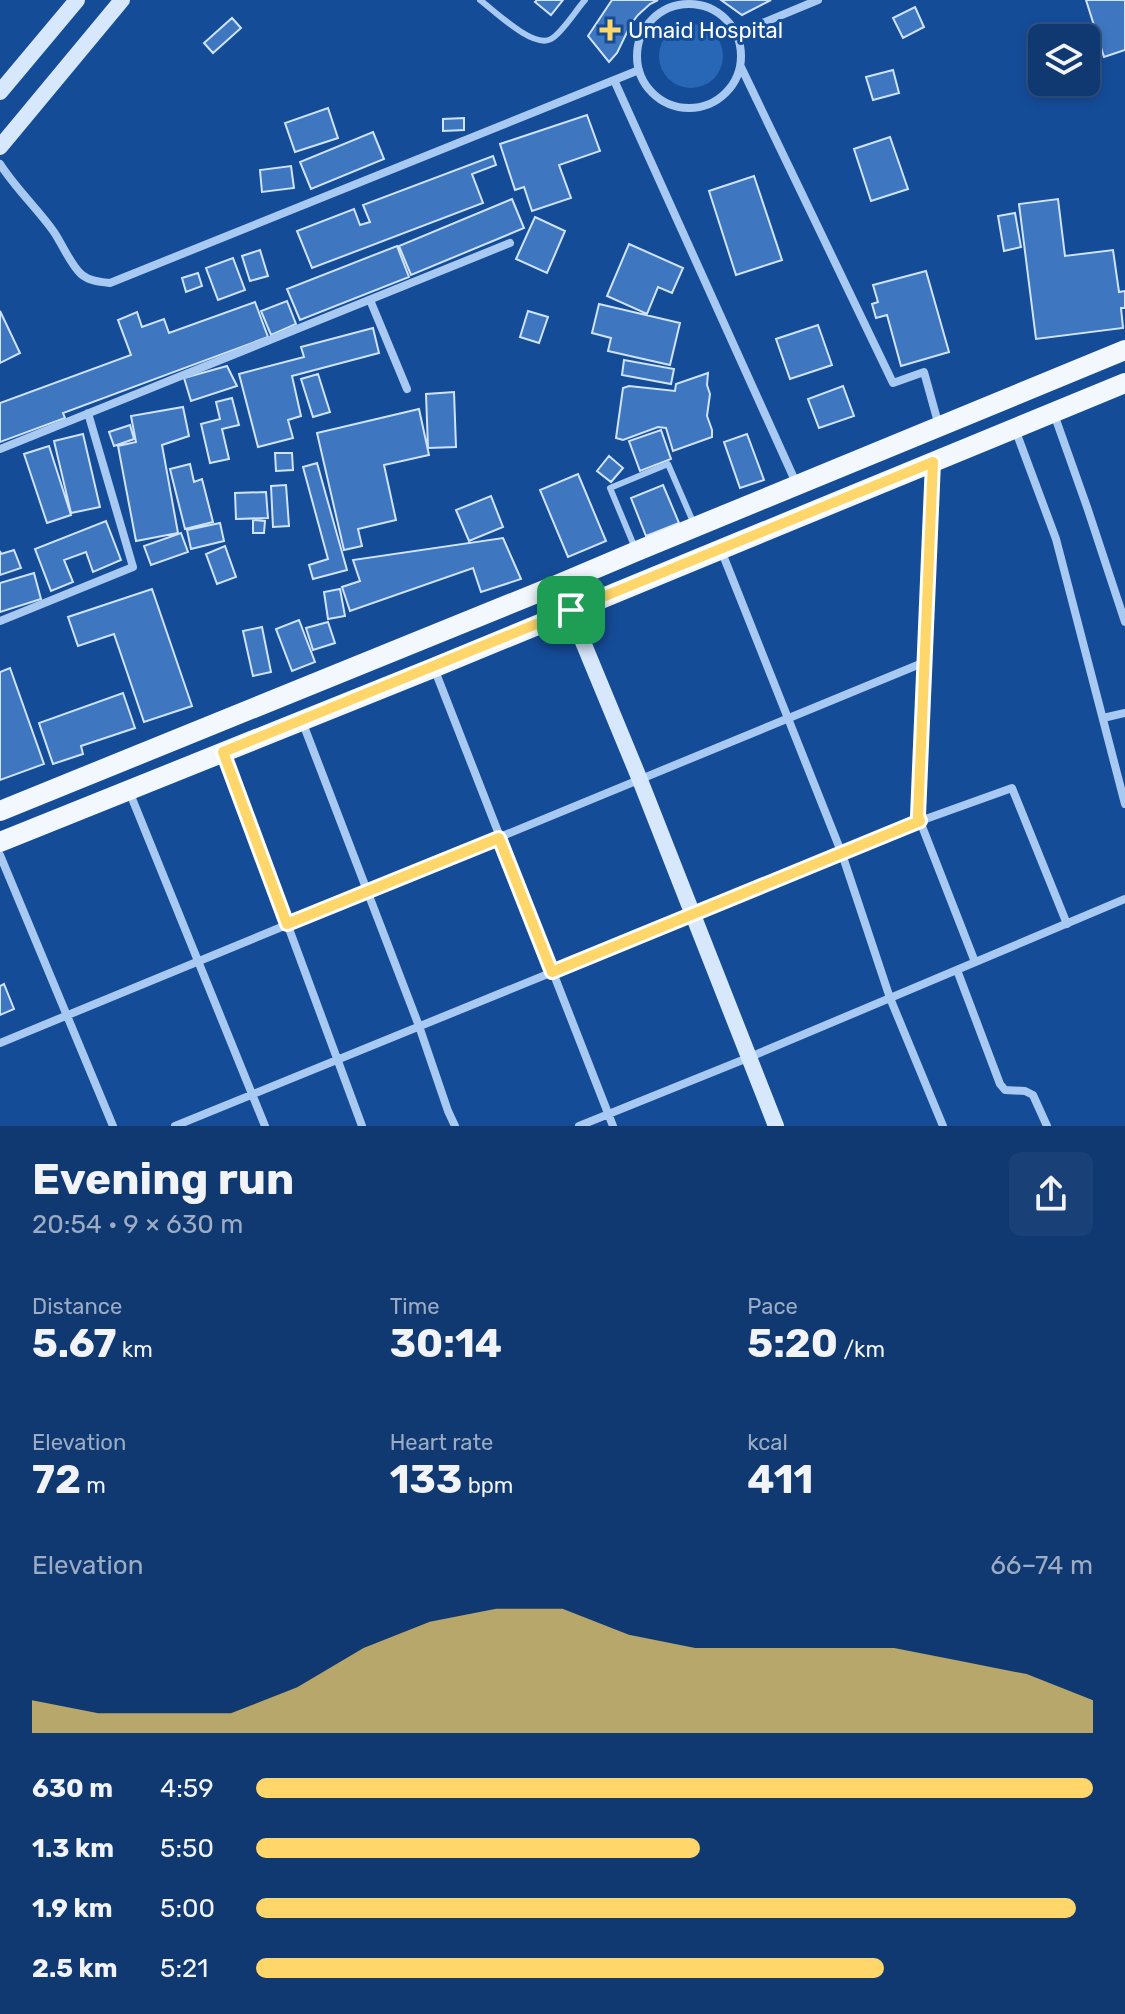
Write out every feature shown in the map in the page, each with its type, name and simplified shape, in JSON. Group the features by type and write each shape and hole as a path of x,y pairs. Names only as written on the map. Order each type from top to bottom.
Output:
{"main road":[{"path":"0,811 1125,350"},
{"path":"0,842 433,668 1125,383"}],"street":[{"path":"0,92 77,0"},
{"path":"0,147 122,0"},
{"path":"736,34 818,0"},
{"path":"688,4 706,7 716,11 736,34 741,48 741,67 734,84 718,100 701,107 682,108 658,98 639,70 637,56 640,38 651,22 667,10 688,4"},
{"path":"741,67 893,383 924,372 940,428"},
{"path":"0,164 53,231 80,273 95,282 110,283 639,70"},
{"path":"614,80 797,486"},
{"path":"0,449 510,243"},
{"path":"370,300 407,389"},
{"path":"0,621 133,567 88,413"},
{"path":"1053,413 1125,622"},
{"path":"1015,428 1056,539 1125,804"},
{"path":"933,462 918,816 975,962"},
{"path":"721,549 842,854 890,998 943,1126"},
{"path":"559,584 776,1126"},
{"path":"0,1043 925,662"},
{"path":"433,668 613,1126"},
{"path":"1103,718 1125,713"},
{"path":"302,720 455,1126"},
{"path":"223,752 362,1126"},
{"path":"175,1126 920,821 1012,788 1067,924"},
{"path":"129,790 265,1126"},
{"path":"0,855 113,1126"},
{"path":"579,1126 1125,899"},
{"path":"957,970 1000,1084 1005,1090 1025,1091 1033,1095 1047,1126"}],"lane":[{"path":"480,0 530,39 542,42 552,38 585,0"},
{"path":"637,551 610,488 668,464 695,527"}],"shaded area":[{"path":"691,24 703,26 714,33 721,44 721,68 714,79 703,86 691,88 679,86 668,79 661,68 659,56 661,44 668,33 679,26"}],"building":[{"path":"563,0 551,15 535,2"},
{"name":"Umaid Hospital","path":"612,0 658,0 638,15 609,62 588,36"},
{"name":"Umaid Hospital","path":"721,0 771,0 742,15"},
{"path":"1086,0 1125,0 1125,50 1104,57 1100,44 1100,24 1094,24"},
{"path":"915,7 924,27 903,38 893,18"},
{"path":"232,18 241,28 213,53 204,43"},
{"path":"893,70 899,93 873,100 866,77"},
{"path":"328,108 338,138 295,152 285,123"},
{"path":"587,115 600,151 559,165 571,198 532,211 524,187 515,190 500,144"},
{"path":"464,118 464,130 443,131 443,119"},
{"path":"373,132 384,159 311,189 300,162"},
{"path":"890,137 908,189 871,201 854,149"},
{"path":"493,156 496,165 472,174 483,203 312,268 297,231 354,209 360,225 370,222 363,205"},
{"path":"291,166 294,188 262,192 260,170"},
{"path":"754,176 782,260 736,275 709,191"},
{"path":"512,199 524,228 411,275 399,246"},
{"path":"1058,199 1065,256 1113,250 1119,292 1125,291 1125,308 1121,308 1123,328 1036,339 1019,204"},
{"path":"1015,213 1021,247 1004,251 998,216"},
{"path":"535,217 565,231 547,273 516,259"},
{"path":"629,244 683,268 672,293 658,287 647,314 607,296"},
{"path":"397,246 409,277 300,320 287,289"},
{"path":"260,250 268,276 250,281 242,256"},
{"path":"233,258 245,290 218,300 206,268"},
{"path":"926,271 949,352 901,366 887,315 876,318 872,304 878,302 873,285"},
{"path":"198,273 202,286 186,292 182,278"},
{"path":"287,301 296,324 271,335 261,311"},
{"path":"255,302 268,337 63,413 65,418 0,442 0,403 131,355 118,320 137,312 142,327 164,319 169,333"},
{"path":"599,304 680,323 670,365 608,351 611,338 592,333"},
{"path":"0,311 20,353 0,363"},
{"path":"528,311 548,317 539,343 520,337"},
{"path":"818,325 832,365 790,379 776,339"},
{"path":"373,328 379,353 292,376 301,416 288,420 293,438 258,447 239,374 304,357 301,347"},
{"path":"624,360 674,369 671,384 622,375"},
{"path":"227,366 237,386 191,401 184,378"},
{"path":"708,373 710,394 707,416 712,437 673,451 666,428 658,427 623,440 616,438 623,388 675,391 676,384"},
{"path":"318,374 330,412 313,417 301,379"},
{"path":"843,386 854,416 819,428 808,399"},
{"path":"454,392 456,447 428,448 426,394"},
{"path":"232,398 239,425 222,429 229,459 210,463 201,424 220,419 216,402"},
{"path":"183,407 189,436 162,445 178,533 136,541 118,446 136,442 131,416"},
{"path":"419,409 429,455 384,465 396,520 358,529 362,546 344,550 317,433"},
{"path":"130,425 134,439 114,446 109,432"},
{"path":"661,430 671,459 640,471 629,441"},
{"path":"83,434 100,507 71,513 54,441"},
{"path":"747,434 764,480 740,488 724,442"},
{"path":"49,446 71,515 47,523 24,454"},
{"path":"275,453 292,453 293,470 276,471"},
{"path":"609,456 623,468 611,482 597,471"},
{"path":"317,463 347,570 313,579 309,565 328,559 303,467"},
{"path":"190,464 194,482 202,479 213,522 185,529 170,469"},
{"path":"578,474 606,541 568,557 540,490"},
{"path":"286,485 289,526 273,527 271,486"},
{"path":"663,485 679,523 646,536 631,498"},
{"path":"266,492 268,518 236,519 235,493"},
{"path":"491,496 503,527 469,541 456,510"},
{"path":"253,520 265,521 264,533 253,533"},
{"path":"106,521 121,560 93,572 86,552 64,560 73,582 51,591 35,549"},
{"path":"220,523 224,541 191,549 187,530"},
{"path":"181,533 188,552 151,565 144,546"},
{"path":"503,538 521,579 481,592 473,568 350,611 342,587 360,581 353,560"},
{"path":"225,546 236,577 217,584 206,554"},
{"path":"14,550 21,568 0,575 0,551 1,554"},
{"path":"34,573 41,599 0,612 0,583"},
{"path":"152,589 192,706 144,722 114,634 78,646 68,617"},
{"path":"340,589 345,616 328,619 324,592"},
{"path":"299,620 315,662 292,671 276,629"},
{"path":"328,622 335,643 313,650 306,628"},
{"path":"262,627 271,672 253,676 243,631"},
{"path":"10,668 44,764 0,780 0,672"},
{"path":"123,693 135,728 81,746 83,754 53,764 39,723"},
{"path":"4,984 14,1009 0,1015 0,986"}],"place":[{"name":"Umaid Hospital","path":"610,30"}],"route":[{"path":"933,462 920,821 552,972 499,838 287,924 223,752 571,610 933,462"}]}
